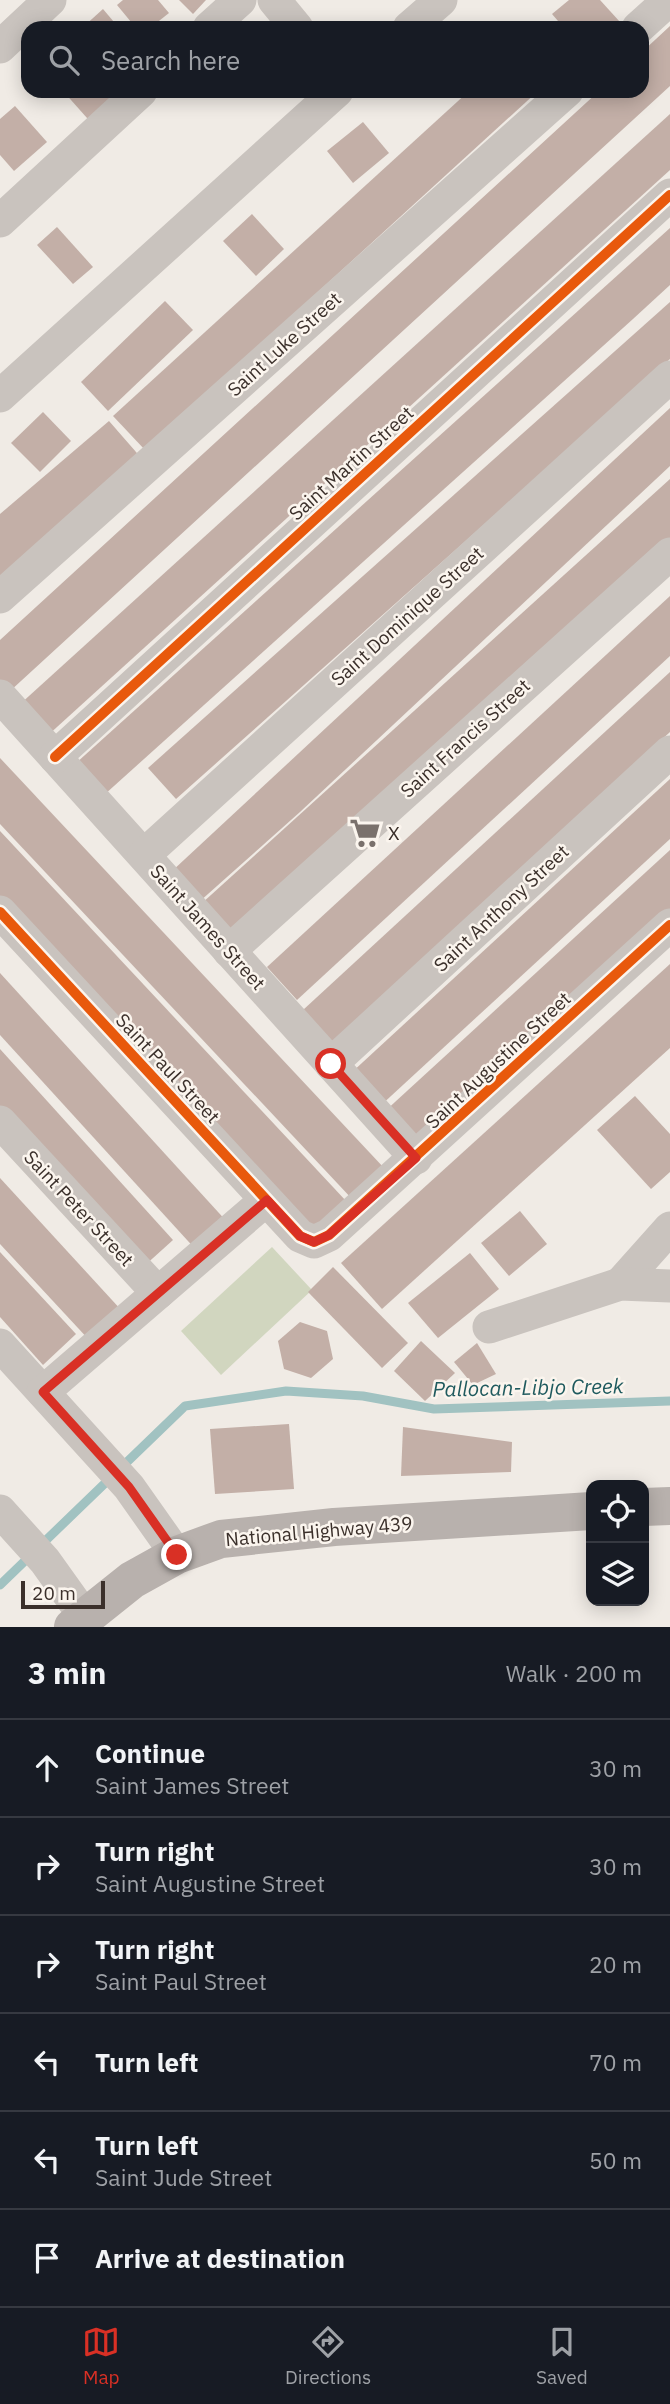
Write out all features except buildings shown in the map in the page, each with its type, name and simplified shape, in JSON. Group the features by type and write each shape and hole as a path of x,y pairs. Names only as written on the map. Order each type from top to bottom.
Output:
{"main road":[{"path":"649,1507 670,1506"},
{"name":"National Highway 439","path":"79,1622 132,1580 177,1555 221,1539 262,1533 586,1511"}],"street":[{"path":"28,21 50,0"},
{"path":"217,21 240,0"},
{"path":"274,0 291,21"},
{"path":"417,21 441,0"},
{"path":"646,21 669,0"},
{"path":"0,47 21,27"},
{"path":"0,221 133,98"},
{"path":"0,396 329,98"},
{"name":"Saint Luke Street","path":"0,597 559,98"},
{"name":"Saint Martin Street","path":"55,757 670,195"},
{"name":"Saint Dominique Street","path":"144,855 670,377"},
{"name":"Saint Francis Street","path":"229,951 670,554"},
{"name":"Saint James Street","path":"0,696 416,1158"},
{"name":"Saint Anthony Street","path":"331,1064 670,752"},
{"name":"Saint Paul Street","path":"0,912 300,1236 314,1242"},
{"name":"Saint Augustine Street","path":"314,1242 329,1235 416,1158 670,925"},
{"name":"Saint Peter Street","path":"0,1122 158,1293"},
{"path":"43,1392 267,1200"},
{"path":"620,1284 670,1228"},
{"path":"489,1327 620,1284 670,1286"},
{"path":"0,1345 129,1487 177,1555"},
{"path":"0,1511 45,1561 79,1622"}],"green space":[{"path":"272,1247 312,1290 221,1375 181,1331"}],"waterway":[{"name":"Pallocan-Libjo Creek","path":"41,1545 185,1406 286,1391 363,1396 434,1409 670,1401"},
{"name":"Pallocan-Libjo Creek","path":"0,1585 31,1555"}],"cycle path":[{"path":"55,757 670,195"},
{"path":"0,912 300,1236 314,1242 329,1235 670,925"}],"place":[{"name":"X","path":"365,833"}],"route":[{"path":"177,1555 129,1487 43,1392 267,1200 300,1236 314,1242 329,1235 416,1158 331,1064"}]}
